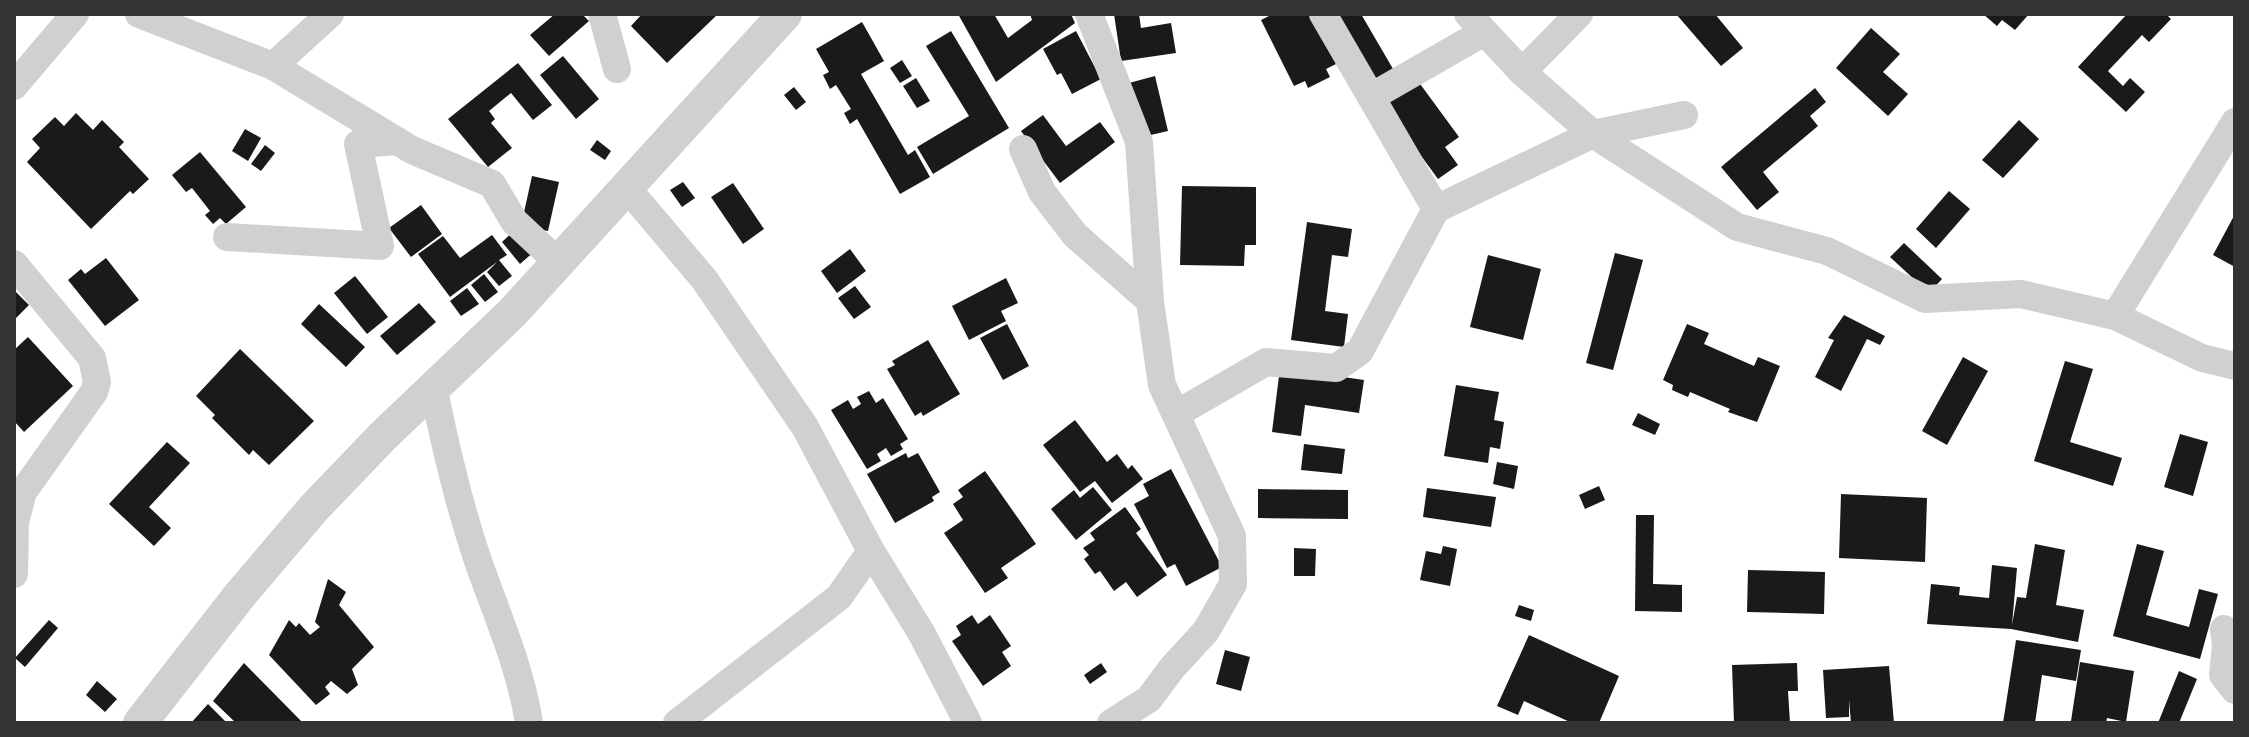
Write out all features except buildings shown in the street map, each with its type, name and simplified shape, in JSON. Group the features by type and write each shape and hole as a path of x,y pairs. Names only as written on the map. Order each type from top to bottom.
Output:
{"street":[{"path":"14,86 75,14"},
{"path":"139,14 273,66 412,150 492,184 514,221 559,263"},
{"path":"273,66 330,14"},
{"path":"602,14 617,69"},
{"path":"140,723 240,595 313,509 559,263 785,14"},
{"path":"1089,14 1139,142 1150,301 1162,385 1232,536 1233,584 1206,631 1149,699 1111,723"},
{"path":"1323,14 1436,209"},
{"path":"1522,72 1569,19"},
{"path":"1371,97 1476,23 1522,72 1593,134 1737,227 1827,251 1925,299 2021,294 2115,316 2202,358 2235,366"},
{"path":"1176,414 1266,362 1336,368 1360,351 1436,209 1593,134 1684,115"},
{"path":"2115,316 2235,122"},
{"path":"227,237 380,246 358,144 397,141"},
{"path":"1023,149 1042,192 1075,235 1150,301"},
{"path":"626,187 704,279 797,415 871,551 922,634 968,723"},
{"path":"14,264 92,358 97,382 94,392 23,492 15,522 14,574"},
{"path":"434,390 443,436 477,556 511,649 529,723"},
{"path":"677,723 839,597 871,551"},
{"path":"2224,629 2223,675 2235,690"}]}
